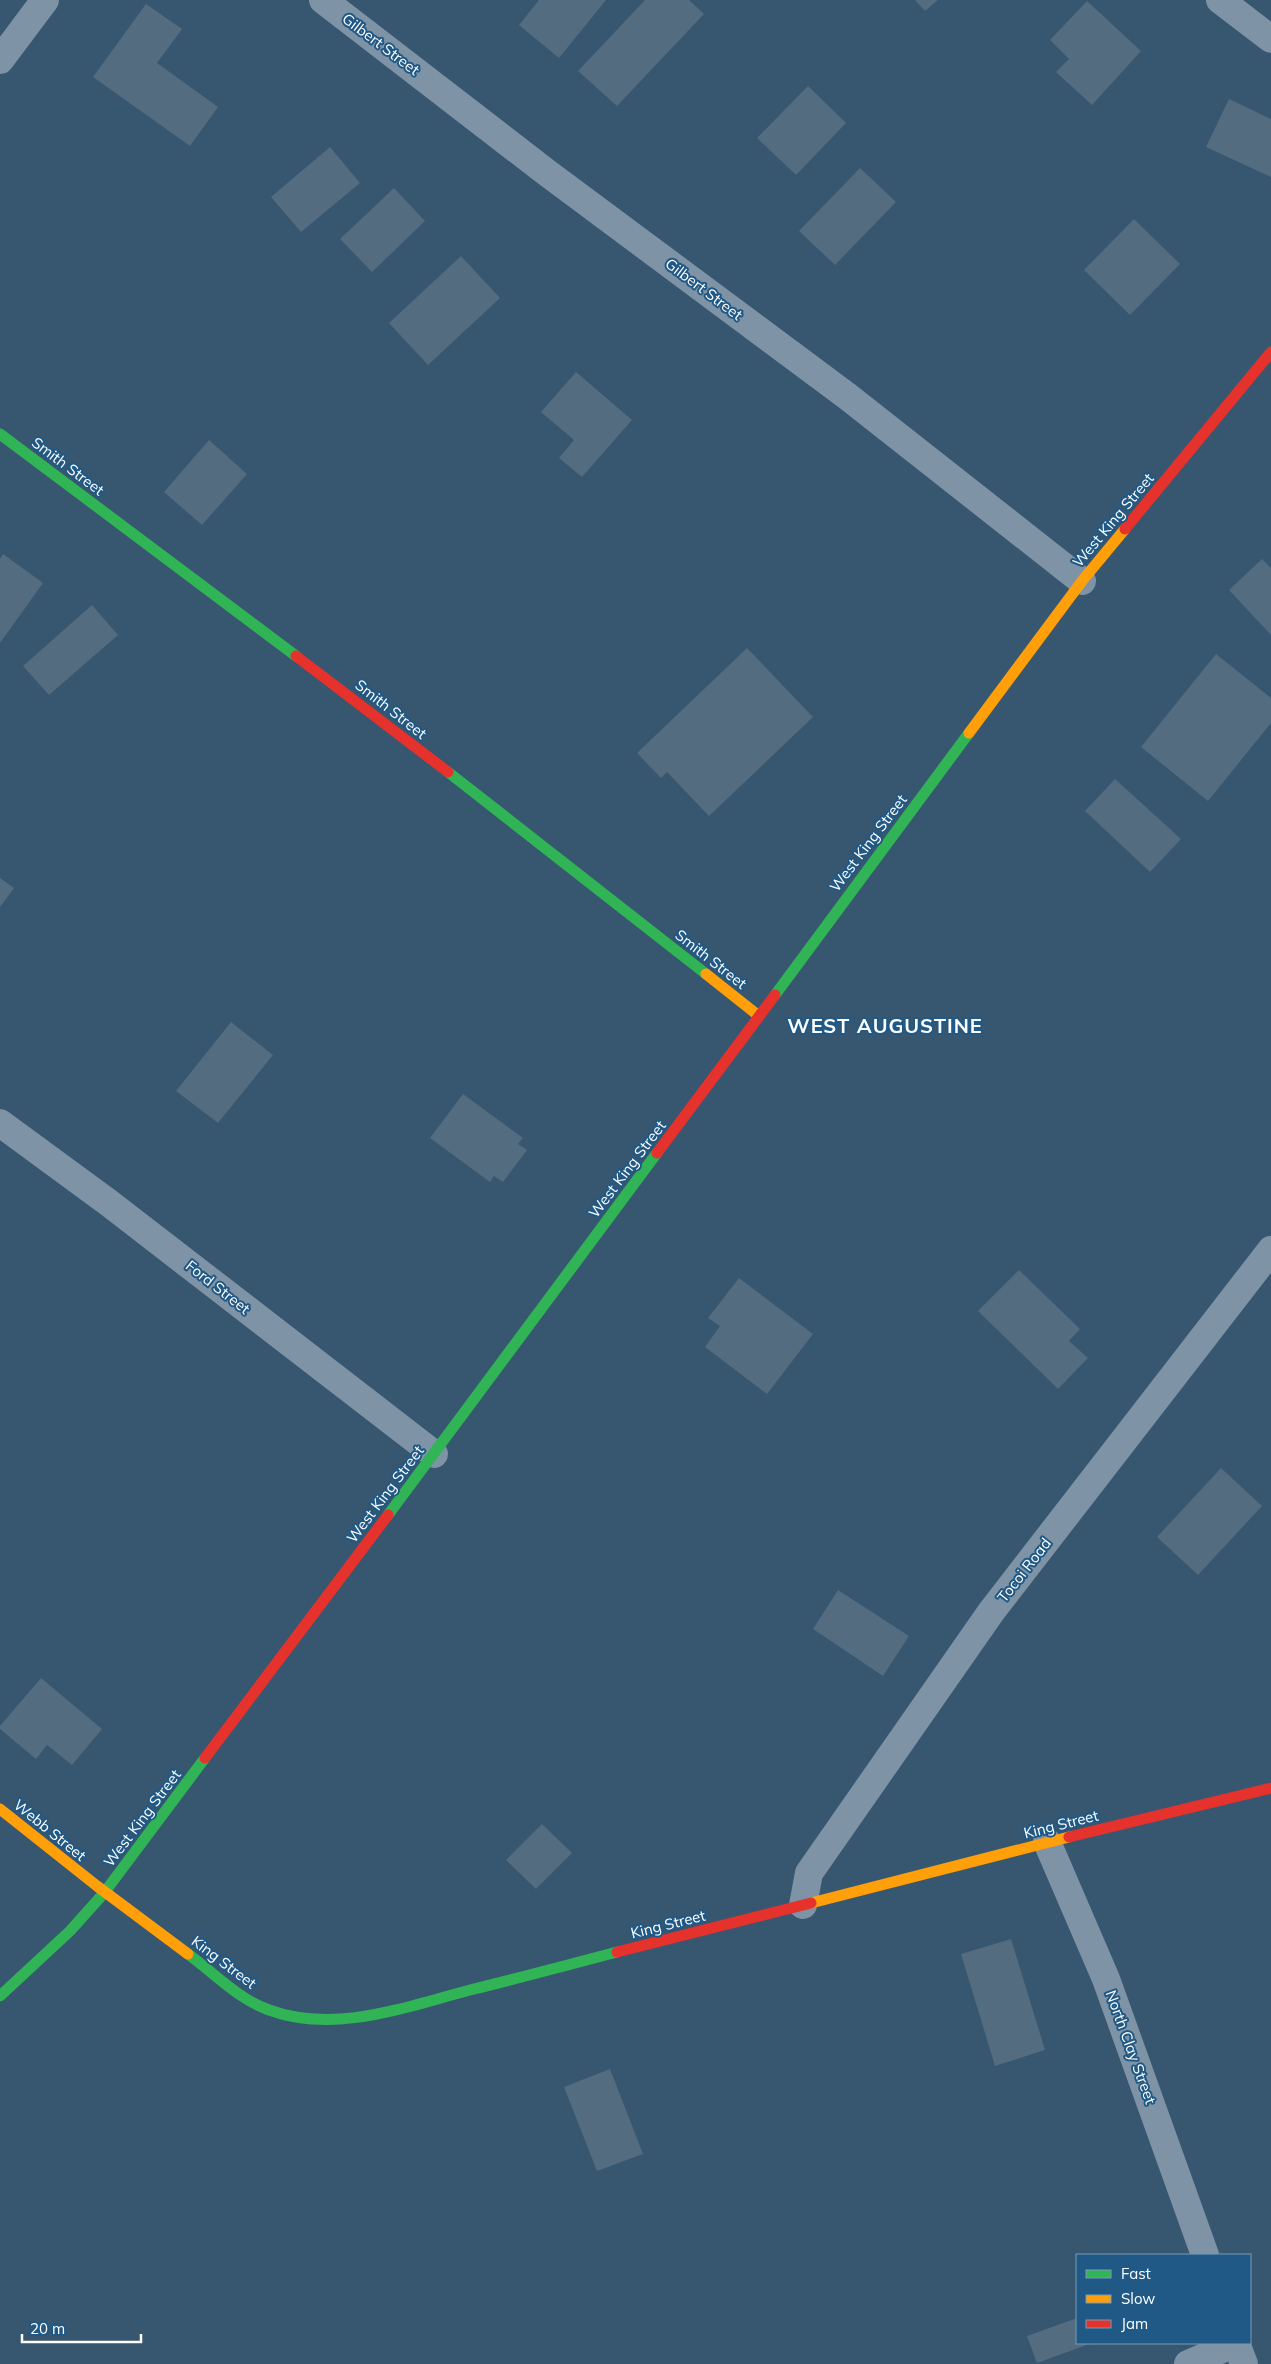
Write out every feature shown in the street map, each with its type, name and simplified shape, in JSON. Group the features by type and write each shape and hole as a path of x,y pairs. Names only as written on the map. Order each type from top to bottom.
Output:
{"street":[{"path":"0,60 45,0"},
{"name":"Gilbert Street","path":"323,0 554,178 847,396 1082,581"},
{"path":"1220,0 1271,38"},
{"path":"1246,0 1271,38"},
{"name":"West King Street","path":"0,1996 70,1931 104,1893 434,1454 1082,581 1271,352"},
{"name":"Smith Street","path":"0,434 381,720 759,1016"},
{"name":"Ford Street","path":"0,1123 109,1203 434,1454"},
{"name":"Tocoi Road","path":"803,1905 809,1873 991,1612 1271,1250"},
{"name":"King Street","path":"104,1893 206,1967 234,1992 276,2012 303,2020 340,2022 1047,1842 1271,1788"},
{"name":"Webb Street","path":"0,1809 104,1893"},
{"name":"North Clay Street","path":"1047,1842 1106,1979 1205,2254"},
{"path":"1188,2364 1234,2344"},
{"path":"1236,2344 1244,2364"}],"building":[{"path":"539,0 606,0 559,58 519,25"},
{"path":"645,0 689,0 704,14 617,106 578,71"},
{"path":"915,0 938,0 925,11"},
{"path":"1087,1 1141,51 1092,105 1056,72 1069,59 1050,40"},
{"path":"146,4 182,29 157,63 218,107 190,146 93,77"},
{"path":"808,86 846,123 796,175 757,138"},
{"path":"1229,99 1271,119 1271,177 1206,147"},
{"path":"330,147 360,183 301,232 271,197"},
{"path":"860,168 896,202 835,265 799,231"},
{"path":"394,188 425,221 372,272 340,239"},
{"path":"1134,219 1180,264 1130,315 1084,270"},
{"path":"461,256 500,298 428,365 389,323"},
{"path":"576,372 632,420 582,477 559,458 574,440 541,412"},
{"path":"209,440 247,474 202,525 164,492"},
{"path":"3,554 43,583 0,643 0,559"},
{"path":"1262,559 1271,568 1271,635 1229,590"},
{"path":"92,605 118,635 49,695 23,666"},
{"path":"747,648 813,717 709,816 667,772 661,778 637,753"},
{"path":"1216,654 1271,698 1271,723 1208,801 1141,747"},
{"path":"1115,779 1181,839 1150,872 1085,811"},
{"path":"0,878 14,888 0,907"},
{"path":"231,1022 273,1055 218,1123 176,1091"},
{"path":"463,1094 523,1138 518,1144 527,1150 503,1182 494,1176 490,1182 430,1138"},
{"path":"1019,1270 1080,1329 1069,1341 1088,1358 1058,1389 978,1311"},
{"path":"739,1278 813,1334 767,1394 705,1347 720,1326 708,1318"},
{"path":"1221,1468 1262,1506 1198,1575 1157,1537"},
{"path":"838,1590 909,1636 883,1676 813,1629"},
{"path":"41,1678 102,1729 72,1765 47,1745 36,1759 0,1729 0,1726"},
{"path":"542,1824 572,1853 536,1889 506,1860"},
{"path":"1011,1939 1045,2050 995,2066 961,1954"},
{"path":"610,2069 643,2154 597,2171 564,2087"},
{"path":"1076,2318 1076,2344 1089,2344 1037,2363 1027,2336"}],"traffic: fast":[{"path":"0,434 296,656"},
{"path":"775,995 969,733"},
{"path":"448,772 706,974"},
{"path":"388,1515 657,1153"},
{"path":"0,1996 70,1931 104,1893 205,1758"},
{"path":"188,1954 247,1999 269,2010 294,2017 344,2019 395,2010 617,1952"}],"traffic: slow":[{"path":"969,733 1082,581 1125,529"},
{"path":"706,974 759,1016"},
{"path":"0,1809 97,1886 188,1954"},
{"path":"811,1903 1069,1837"}],"traffic: jam":[{"path":"1125,529 1271,352"},
{"path":"296,656 448,772"},
{"path":"657,1153 775,995"},
{"path":"205,1758 388,1515"},
{"path":"1069,1837 1271,1788"},
{"path":"617,1952 811,1903"}],"district":[{"name":"WEST AUGUSTINE","path":"885,1025"}]}
